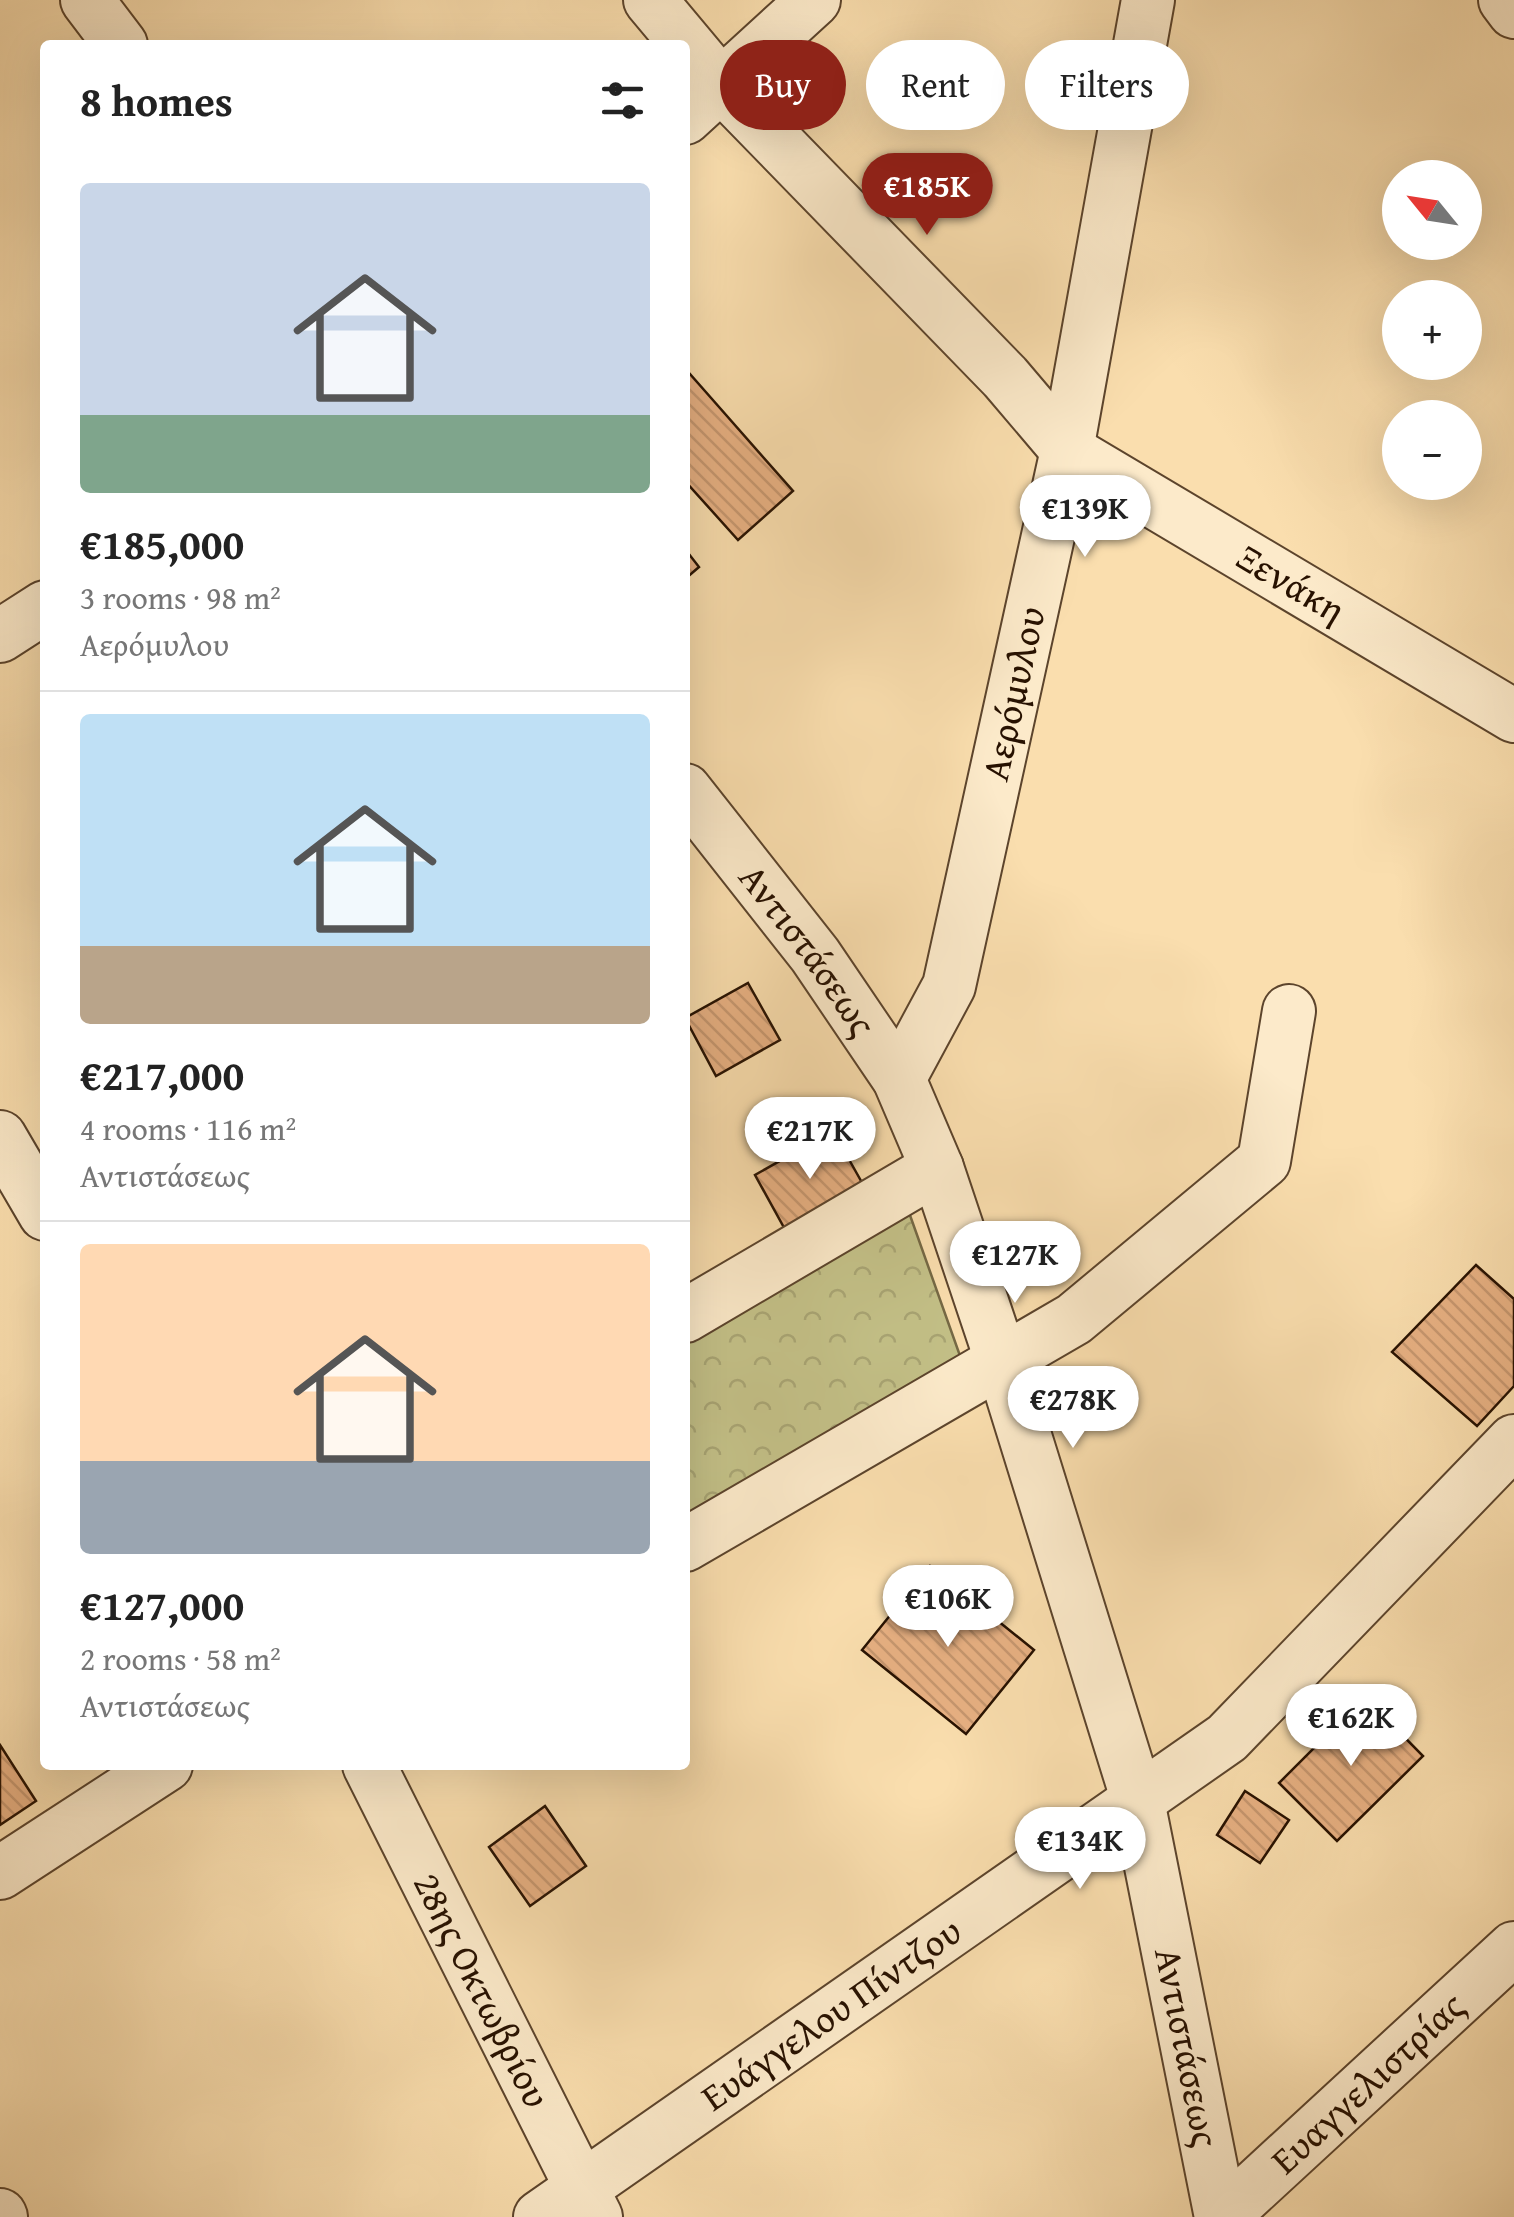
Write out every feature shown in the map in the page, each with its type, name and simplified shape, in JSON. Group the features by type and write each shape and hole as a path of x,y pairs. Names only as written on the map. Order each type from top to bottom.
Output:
{"street":[{"path":"88,0 118,40"},
{"name":"Ξενάκη","path":"650,0 671,40"},
{"path":"703,102 814,0"},
{"name":"Αερόμυλου","path":"899,1079 948,986 1067,450 1148,0"},
{"path":"1505,0 1514,12"},
{"name":"Ξενάκη","path":"690,77 703,102 1005,377 1067,450 1514,716"},
{"path":"0,636 40,610"},
{"name":"Αντιστάσεως","path":"690,796 815,955 899,1079 937,1168 1002,1362 1138,1800 1221,2217"},
{"path":"690,1542 1074,1319 1264,1161 1289,1011"},
{"path":"0,1137 29,1192"},
{"path":"690,1313 937,1168"},
{"name":"Ευάγγελου Πίντζου","path":"573,2208 1227,1738 1514,1441"},
{"path":"0,1874 158,1770"},
{"name":"28ης Οκτωβρίου","path":"371,1770 573,2208"},
{"name":"Ευαγγελιστρίας","path":"1221,2217 1514,1948"}],"green space":[{"path":"906,1204 964,1367 690,1525 690,1330"}],"building":[{"path":"690,374 793,491 738,540 690,487"},
{"path":"690,555 699,567 690,575"},
{"path":"748,983 780,1040 716,1076 690,1027 690,1015"},
{"path":"833,1131 865,1188 787,1233 755,1175"},
{"path":"1476,1265 1514,1299 1514,1386 1477,1426 1392,1352"},
{"path":"930,1566 1034,1650 966,1734 862,1650"},
{"path":"1365,1697 1423,1756 1337,1841 1279,1783"},
{"path":"0,1745 36,1801 0,1825"},
{"path":"1245,1791 1289,1820 1260,1863 1217,1835"},
{"path":"545,1806 586,1866 530,1906 489,1847"}]}
